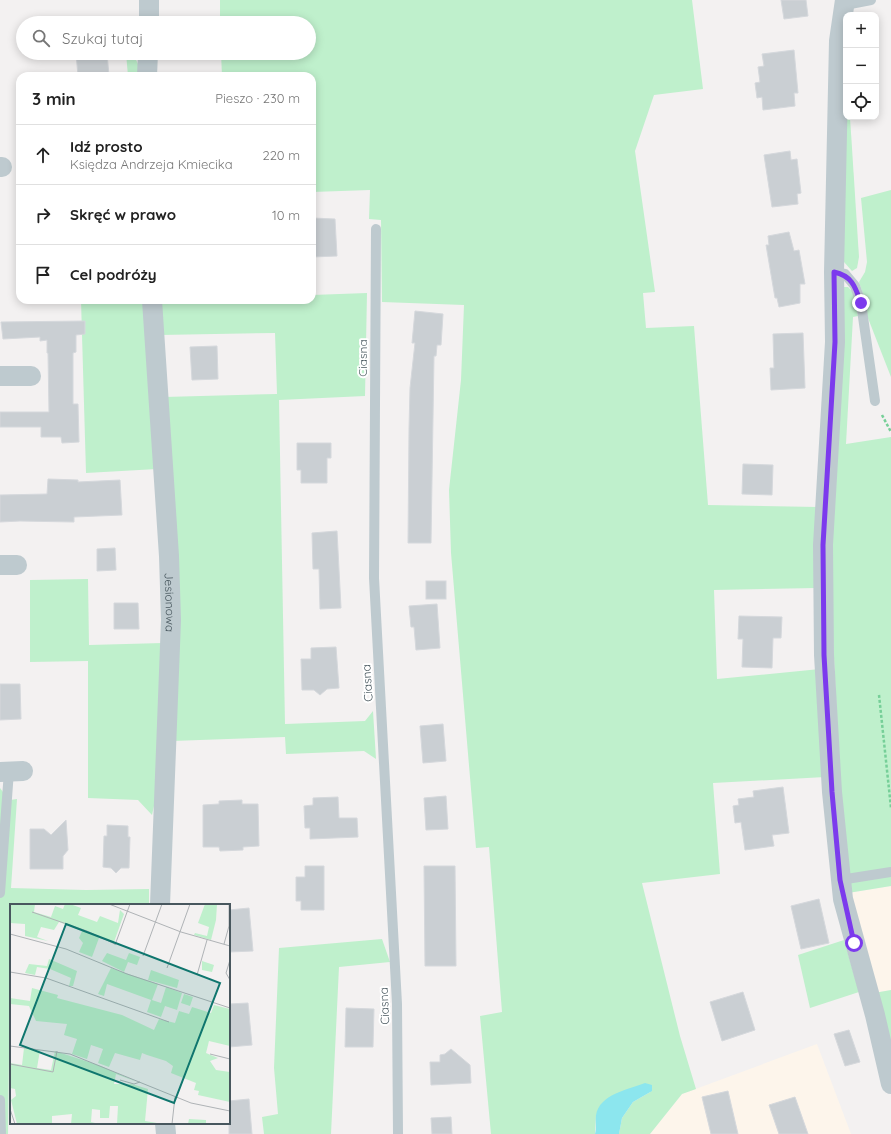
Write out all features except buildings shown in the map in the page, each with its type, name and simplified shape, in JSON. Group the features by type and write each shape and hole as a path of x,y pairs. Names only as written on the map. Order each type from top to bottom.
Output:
{"street":[{"path":"149,0 149,16"},
{"path":"845,3 839,41 834,272 835,342 823,545 824,655 832,792 840,880 847,914 875,1015 891,1084"},
{"path":"147,72 148,60"},
{"name":"Jesionowa","path":"152,304 169,556 171,620 160,904"},
{"path":"0,376 30,376"}],"lane":[{"path":"845,3 871,0"},
{"name":"Ciasna","path":"376,229 374,578 397,1004 398,1134"},
{"path":"834,272 845,274 855,286 861,303 875,401"},
{"path":"0,893 10,771"},
{"path":"840,880 891,872"},
{"path":"0,1100 1,1134"}],"path":[{"path":"875,401 891,432"},
{"path":"879,695 891,808"}],"shaded area":[{"path":"891,886 891,990 874,993 848,893"},
{"path":"817,1044 851,1134 650,1134 682,1094"}],"green space":[{"path":"220,0 692,0 703,89 654,95 635,151 655,292 643,293 646,328 694,326 708,505 818,507 816,588 714,590 717,679 820,669 825,777 713,783 720,874 642,883 680,1036 696,1089 682,1094 650,1134 619,1134 622,1118 633,1102 652,1091 596,1115 595,1134 491,1134 480,1016 502,1012 489,847 476,848 451,553 449,490 461,380 464,305 382,302 381,220 369,219 370,190 316,192 316,72 222,72 221,60 316,60 316,16 220,16"},
{"path":"127,60 136,60 139,72 128,72"},
{"path":"846,120 850,120 859,257 857,268 852,271 844,262 841,248"},
{"path":"891,190 891,377 866,313 866,303 859,282 865,272 867,262 861,198"},
{"path":"843,287 848,287 854,293 858,316 853,317 846,444 891,437 891,886 848,893 844,860 829,557"},
{"path":"367,293 365,396 279,400 285,724 365,721 373,711 376,759 364,751 286,754 285,737 172,741 164,397 277,394 275,333 160,335 158,304 316,304 316,295"},
{"path":"81,304 147,304 157,469 86,473"},
{"path":"88,579 89,645 163,643 156,797 152,815 138,800 88,798 88,661 30,662 30,580"},
{"path":"0,788 3,792 3,801 17,799 11,888 86,890 149,889 149,904 10,904 8,1134 0,1134"},
{"path":"382,939 390,962 339,967 331,1134 264,1134 262,1117 278,1114 274,1068 279,948"},
{"path":"844,940 859,992 810,1008 798,955"},
{"path":"891,990 891,1059 874,993"}],"water":[{"path":"645,1083 652,1085 652,1091 633,1102 622,1118 619,1134 595,1134 596,1115 603,1102 615,1094"}],"route":[{"path":"854,943 840,880 832,792 824,655 823,545 835,342 834,272 845,274 855,286 861,303"}]}
